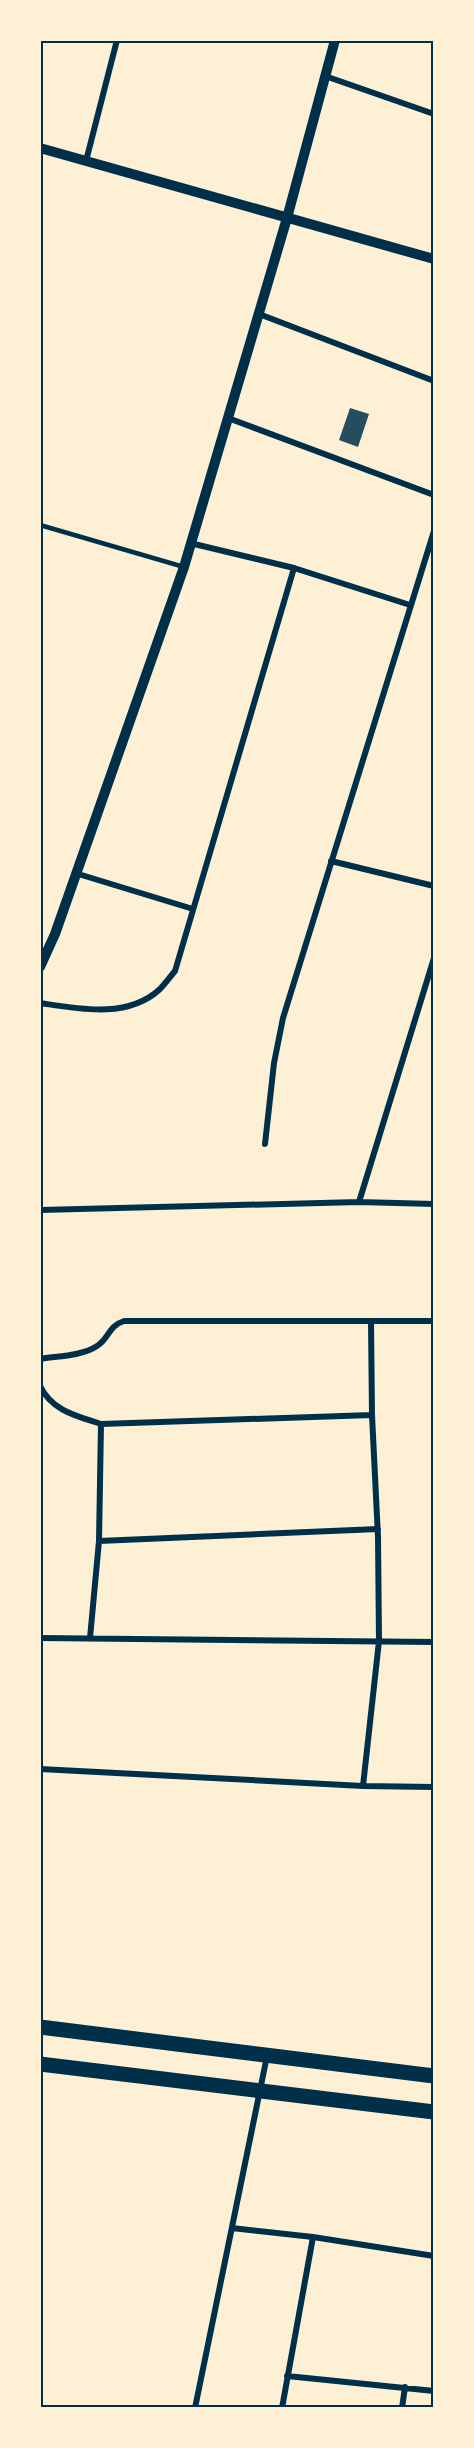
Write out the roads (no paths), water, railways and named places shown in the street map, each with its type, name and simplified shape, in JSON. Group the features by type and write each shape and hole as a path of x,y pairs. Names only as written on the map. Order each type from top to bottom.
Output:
{"main road":[{"path":"40,2027 434,2076"},
{"path":"40,2064 434,2112"}],"street":[{"path":"86,161 117,40"},
{"path":"40,967 183,567 287,218 335,40"},
{"path":"325,76 434,114"},
{"path":"40,148 434,259"},
{"path":"259,314 434,381"},
{"path":"227,418 434,495"},
{"path":"265,1144 274,1063 283,1018 434,531"},
{"path":"190,543 294,568 410,604"},
{"path":"40,1003 91,1011 122,1007 145,1000 160,989 175,971 294,568"},
{"path":"331,861 434,886"},
{"path":"75,873 193,909"},
{"path":"359,1202 434,958"},
{"path":"40,1210 359,1202 434,1204"},
{"path":"40,1359 87,1351 103,1341 115,1324 124,1321 434,1321"},
{"path":"363,1786 379,1641 378,1529 372,1415 372,1322"},
{"path":"40,1386 51,1402 62,1410 101,1424 372,1415"},
{"path":"90,1638 99,1541 101,1424"},
{"path":"99,1541 378,1529"},
{"path":"40,1638 434,1642"},
{"path":"40,1769 363,1786 434,1787"},
{"path":"195,2408 267,2056"},
{"path":"232,2228 313,2237 434,2256"},
{"path":"282,2408 313,2237"},
{"path":"287,2376 434,2391"},
{"path":"402,2408 405,2387"}],"lane":[{"path":"40,525 183,567"}]}
